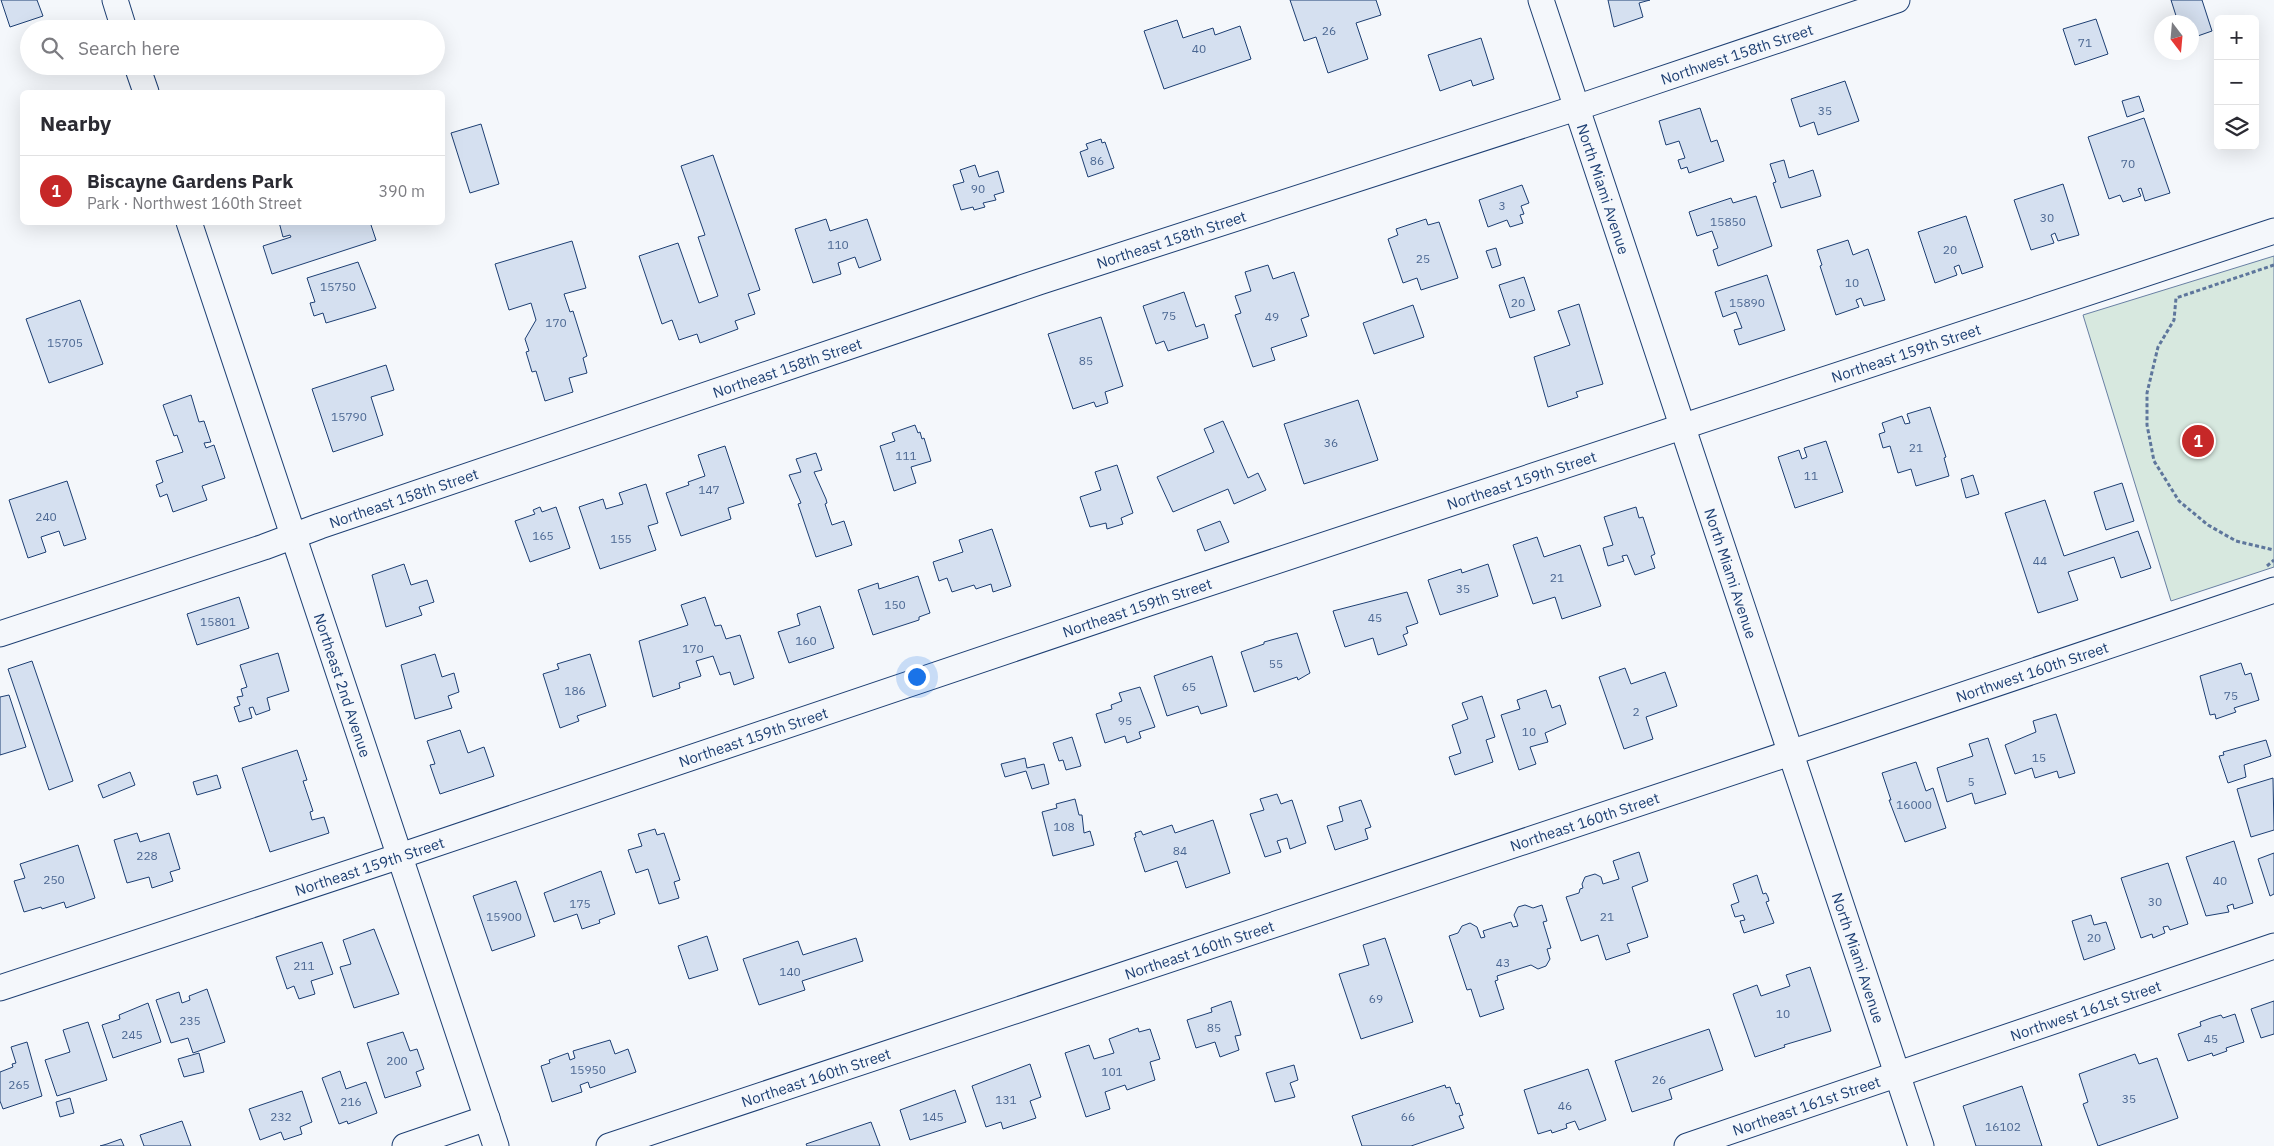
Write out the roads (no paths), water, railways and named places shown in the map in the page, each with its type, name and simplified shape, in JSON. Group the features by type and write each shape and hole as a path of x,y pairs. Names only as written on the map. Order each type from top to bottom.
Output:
{"street":[{"path":"114,0 121,20"},
{"name":"North Miami Avenue","path":"1541,0 1921,1146"},
{"name":"Northwest 158th Street","path":"1576,108 1897,0"},
{"path":"140,75 145,90"},
{"name":"Northeast 158th Street","path":"0,634 294,536 1039,282 1576,108"},
{"name":"Northeast 2nd Avenue","path":"190,225 496,1146"},
{"name":"Northeast 159th Street","path":"0,988 400,856 1137,607 2274,231"},
{"name":"Northwest 160th Street","path":"1790,753 2274,590"},
{"name":"Northeast 160th Street","path":"609,1146 1790,753"},
{"name":"Northwest 161st Street","path":"1898,1076 2274,946"},
{"name":"Northeast 161st Street","path":"1687,1146 1898,1076"},
{"path":"405,1146 487,1118"}],"place":[{"name":"Biscayne Gardens Park","path":"2198,441"}]}
